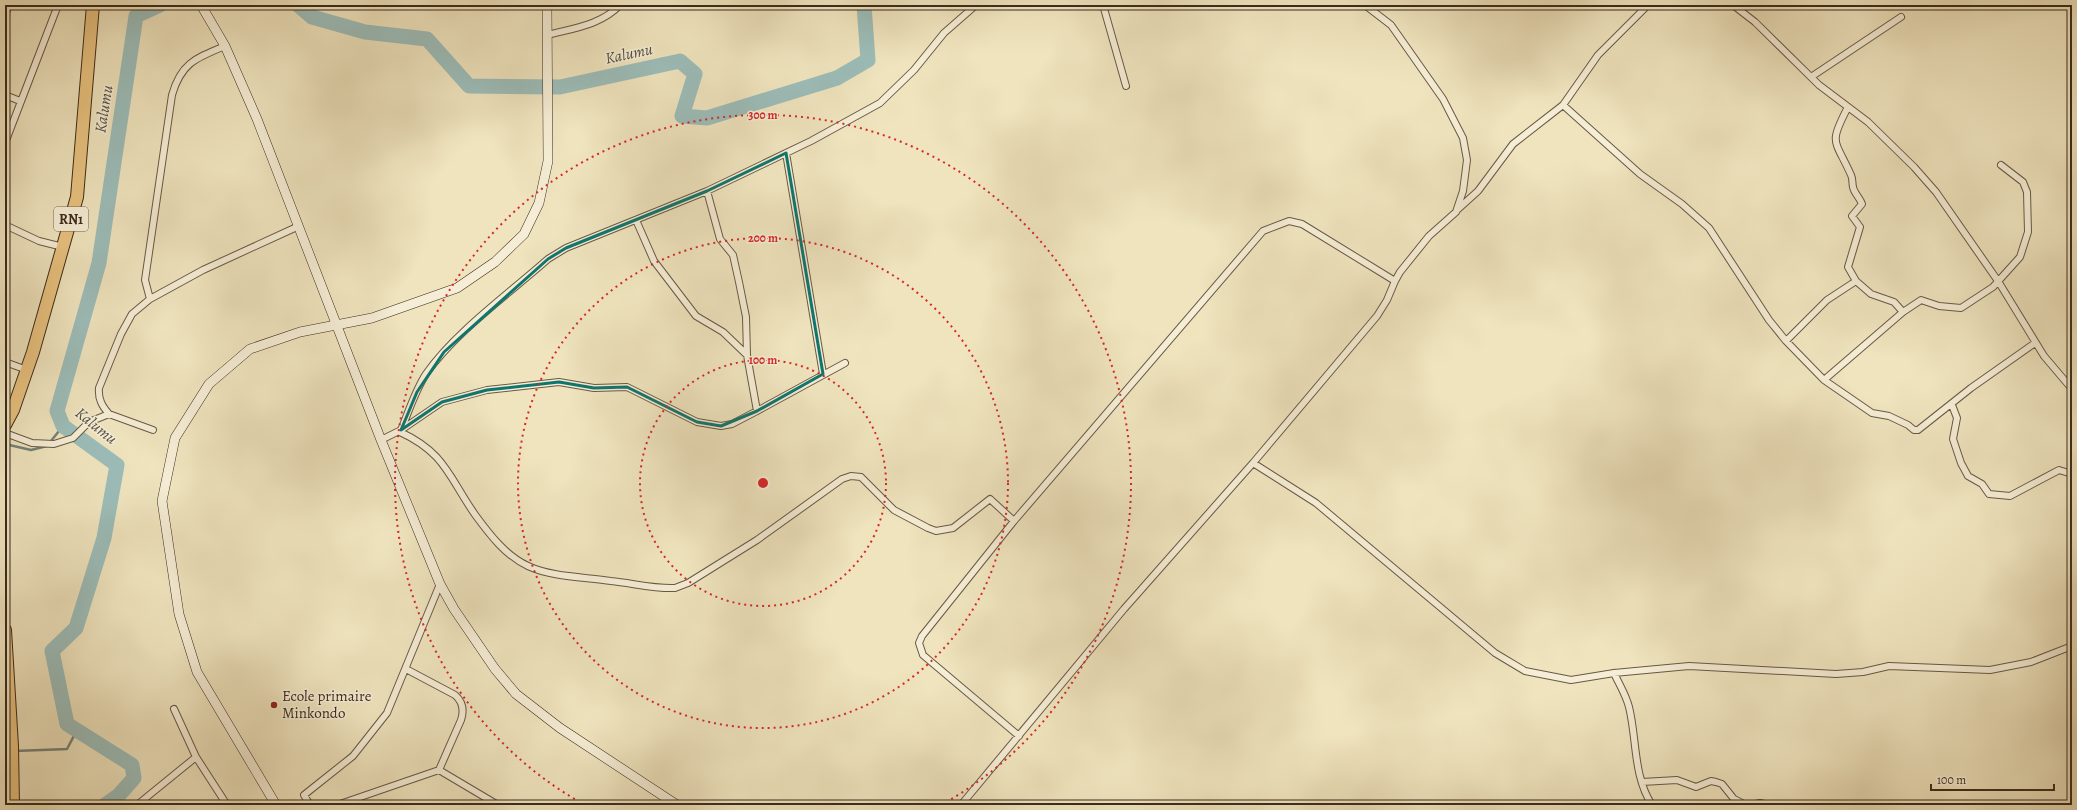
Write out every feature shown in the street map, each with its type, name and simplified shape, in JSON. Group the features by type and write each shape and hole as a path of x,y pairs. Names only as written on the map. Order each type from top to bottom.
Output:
{"highway":[{"name":"RN1","path":"5,425 13,410 27,370 77,197 93,5"},
{"path":"5,630 12,746 13,805"}],"main road":[{"path":"201,5 225,46 257,119 381,440 440,584 467,630 499,675 516,694 560,728 677,805"},
{"path":"276,805 197,672 179,614 162,501 175,438 209,384 250,349 258,345 300,332 372,318 457,288 495,262 524,234 540,203 548,161 547,114 549,66 547,5"}],"street":[{"path":"5,15 9,5"},
{"path":"5,144 20,101 58,5"},
{"path":"548,35 601,21 610,15 620,5"},
{"path":"401,431 426,374 444,352 467,330 557,253 707,190 786,153 880,103 914,70 944,33 976,5"},
{"path":"1103,5 1126,86"},
{"path":"1364,5 1381,16 1398,33 1443,99 1463,138 1467,160 1466,175 1456,212"},
{"path":"961,805 1124,609 1253,463 1377,316 1388,300 1394,281 1429,236 1478,191 1513,144 1563,105 1598,56 1648,5"},
{"path":"1733,5 1755,22 1811,77 1868,122 1914,167 1936,192 1998,280 2035,343 2072,389"},
{"path":"1811,77 1901,17"},
{"path":"150,299 145,280 172,95 176,82 189,63 225,46"},
{"path":"5,94 20,101"},
{"path":"1563,105 1640,174 1682,204 1709,228 1764,312 1786,341 1824,380 1872,413 1889,416 1908,425 1914,430 1918,430 1952,405 1971,388 2035,343"},
{"path":"1848,107 1836,129 1835,144 1852,176 1853,190 1862,203 1852,216 1860,227 1848,269 1856,281 1871,294 1894,302 1903,312"},
{"path":"786,153 823,374"},
{"path":"1824,380 1903,312 1921,300 1939,306 1961,308 1993,287 2020,257 2028,232 2026,186 2001,165"},
{"path":"707,190 720,239 732,255 739,282 746,317 747,355 757,411"},
{"path":"636,220 654,261 696,316 723,332 747,355"},
{"path":"1019,736 923,655 919,643 922,636 1014,521 1263,231 1289,221 1302,224 1394,281"},
{"path":"5,225 39,241 63,247"},
{"path":"153,430 109,414 101,402 99,388 121,334 132,314 150,299 198,272 299,226"},
{"path":"1786,341 1827,300 1856,281"},
{"path":"5,362 27,370"},
{"path":"381,440 401,431 442,402 487,390 558,382 594,388 627,388 697,422 717,426 732,424 845,363"},
{"path":"1952,405 1957,415 1953,439 1961,463 1968,476 1982,484 1989,494 2010,496 2059,470 2072,474"},
{"path":"5,433 32,443 54,444 73,438 84,425 94,419 109,414"},
{"path":"401,431 423,443 432,450 448,470 475,515 496,541 511,556 527,566 550,572 675,588 688,583 757,540 842,479 852,476 866,480 894,510 936,531 953,528 990,499 1014,521"},
{"path":"1253,463 1316,503 1482,643 1511,663 1539,675 1571,680 1614,673 1689,666 1836,674 1863,672 1889,666 1990,670 2031,662 2072,646"},
{"path":"310,805 304,795 359,750 391,706 440,584"},
{"path":"337,805 439,770 461,720 463,712 455,695 406,670"},
{"path":"1614,673 1629,705 1636,755 1642,782 1647,797 1652,805"},
{"path":"174,710 196,757 227,805"},
{"path":"137,805 196,757"},
{"path":"439,770 498,805"},
{"path":"1642,782 1677,780 1696,787 1711,781 1716,782 1722,784 1734,799 1746,805"},
{"path":"1752,805 1760,803 1768,805"}],"highlighted area":[{"path":"786,153 823,374 757,411 721,426 697,422 627,387 594,388 559,382 487,390 442,402 401,430 417,392 444,352 548,259 566,248 707,191"}],"waterway":[{"name":"Kalumu","path":"105,805 119,795 134,778 132,765 67,724 52,651 76,628 104,538 117,465 63,426 57,411 99,263 136,16 160,5"},
{"name":"Kalumu","path":"298,5 312,17 365,32 427,39 469,86 560,87 680,61 695,74 682,116 707,118 837,78 868,60 864,5"},
{"path":"5,444 31,450 47,446 63,426"},
{"path":"15,751 67,749 77,730"}],"place":[{"name":"Ecole primaire Minkondo","path":"274,705"}]}
